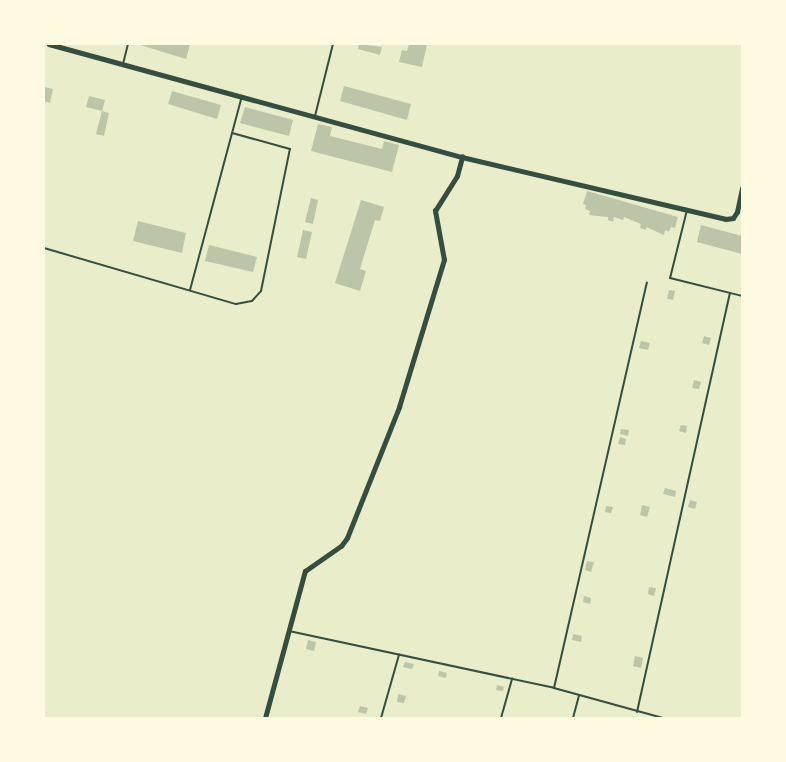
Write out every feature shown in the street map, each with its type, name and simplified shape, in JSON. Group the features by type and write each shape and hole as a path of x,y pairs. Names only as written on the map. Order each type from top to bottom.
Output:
{"street":[{"path":"49,44 462,157 726,219 734,218 742,189"},
{"path":"265,718 304,571 341,546 347,538 399,407 444,260 435,211 457,176 462,157"}],"lane":[{"path":"123,64 128,44"},
{"path":"315,116 333,44"},
{"path":"190,291 242,96"},
{"path":"44,248 236,304 252,301 261,291 290,150 232,133"},
{"path":"687,209 670,278 742,296"},
{"path":"554,688 647,283"},
{"path":"637,712 729,293"},
{"path":"288,631 554,688 663,718"},
{"path":"381,718 399,654"},
{"path":"501,718 512,679"},
{"path":"573,718 579,696"}],"building":[{"path":"137,44 190,44 186,59"},
{"path":"359,44 382,47 380,55 358,49"},
{"path":"409,44 427,44 422,67 399,62 402,50 407,51"},
{"path":"344,86 411,104 407,120 340,101"},
{"path":"44,87 53,89 50,103 44,101"},
{"path":"172,91 221,105 217,119 168,104"},
{"path":"89,96 105,100 102,111 86,107"},
{"path":"245,107 293,120 289,136 240,123"},
{"path":"102,111 109,113 104,136 96,134"},
{"path":"318,124 332,127 330,136 382,149 384,141 399,145 392,172 311,151"},
{"path":"587,191 678,217 675,228 671,227 669,232 665,230 664,235 646,227 646,230 640,228 641,224 624,217 623,220 614,217 613,222 608,220 608,217 589,215 590,211 585,209 586,205 583,204"},
{"path":"311,198 318,200 313,224 305,222"},
{"path":"361,200 384,207 380,221 375,220 360,269 366,271 360,291 335,283"},
{"path":"138,221 186,233 182,253 133,241"},
{"path":"701,225 742,236 742,254 697,242"},
{"path":"303,230 312,232 306,259 297,257"},
{"path":"209,245 257,257 253,272 205,261"},
{"path":"669,290 675,291 673,300 667,299"},
{"path":"704,336 711,338 709,345 702,343"},
{"path":"641,341 650,343 648,350 639,348"},
{"path":"694,380 701,382 699,389 692,388"},
{"path":"681,425 687,426 686,433 679,431"},
{"path":"621,429 629,430 628,436 620,434"},
{"path":"620,437 626,439 625,445 618,444"},
{"path":"665,488 676,491 675,497 663,494"},
{"path":"690,500 697,502 695,509 688,507"},
{"path":"642,505 650,507 647,517 640,515"},
{"path":"606,506 613,507 611,513 605,512"},
{"path":"587,561 594,562 591,572 585,570"},
{"path":"649,587 656,588 654,596 648,594"},
{"path":"584,596 591,598 590,604 583,602"},
{"path":"573,634 582,636 581,642 572,640"},
{"path":"308,640 316,642 314,651 306,649"},
{"path":"635,656 643,658 641,668 633,666"},
{"path":"405,662 414,664 412,669 403,667"},
{"path":"439,671 447,673 446,678 438,676"},
{"path":"497,685 504,687 503,691 496,690"},
{"path":"398,694 406,696 404,703 397,702"},
{"path":"360,706 368,708 366,714 358,712"}]}
